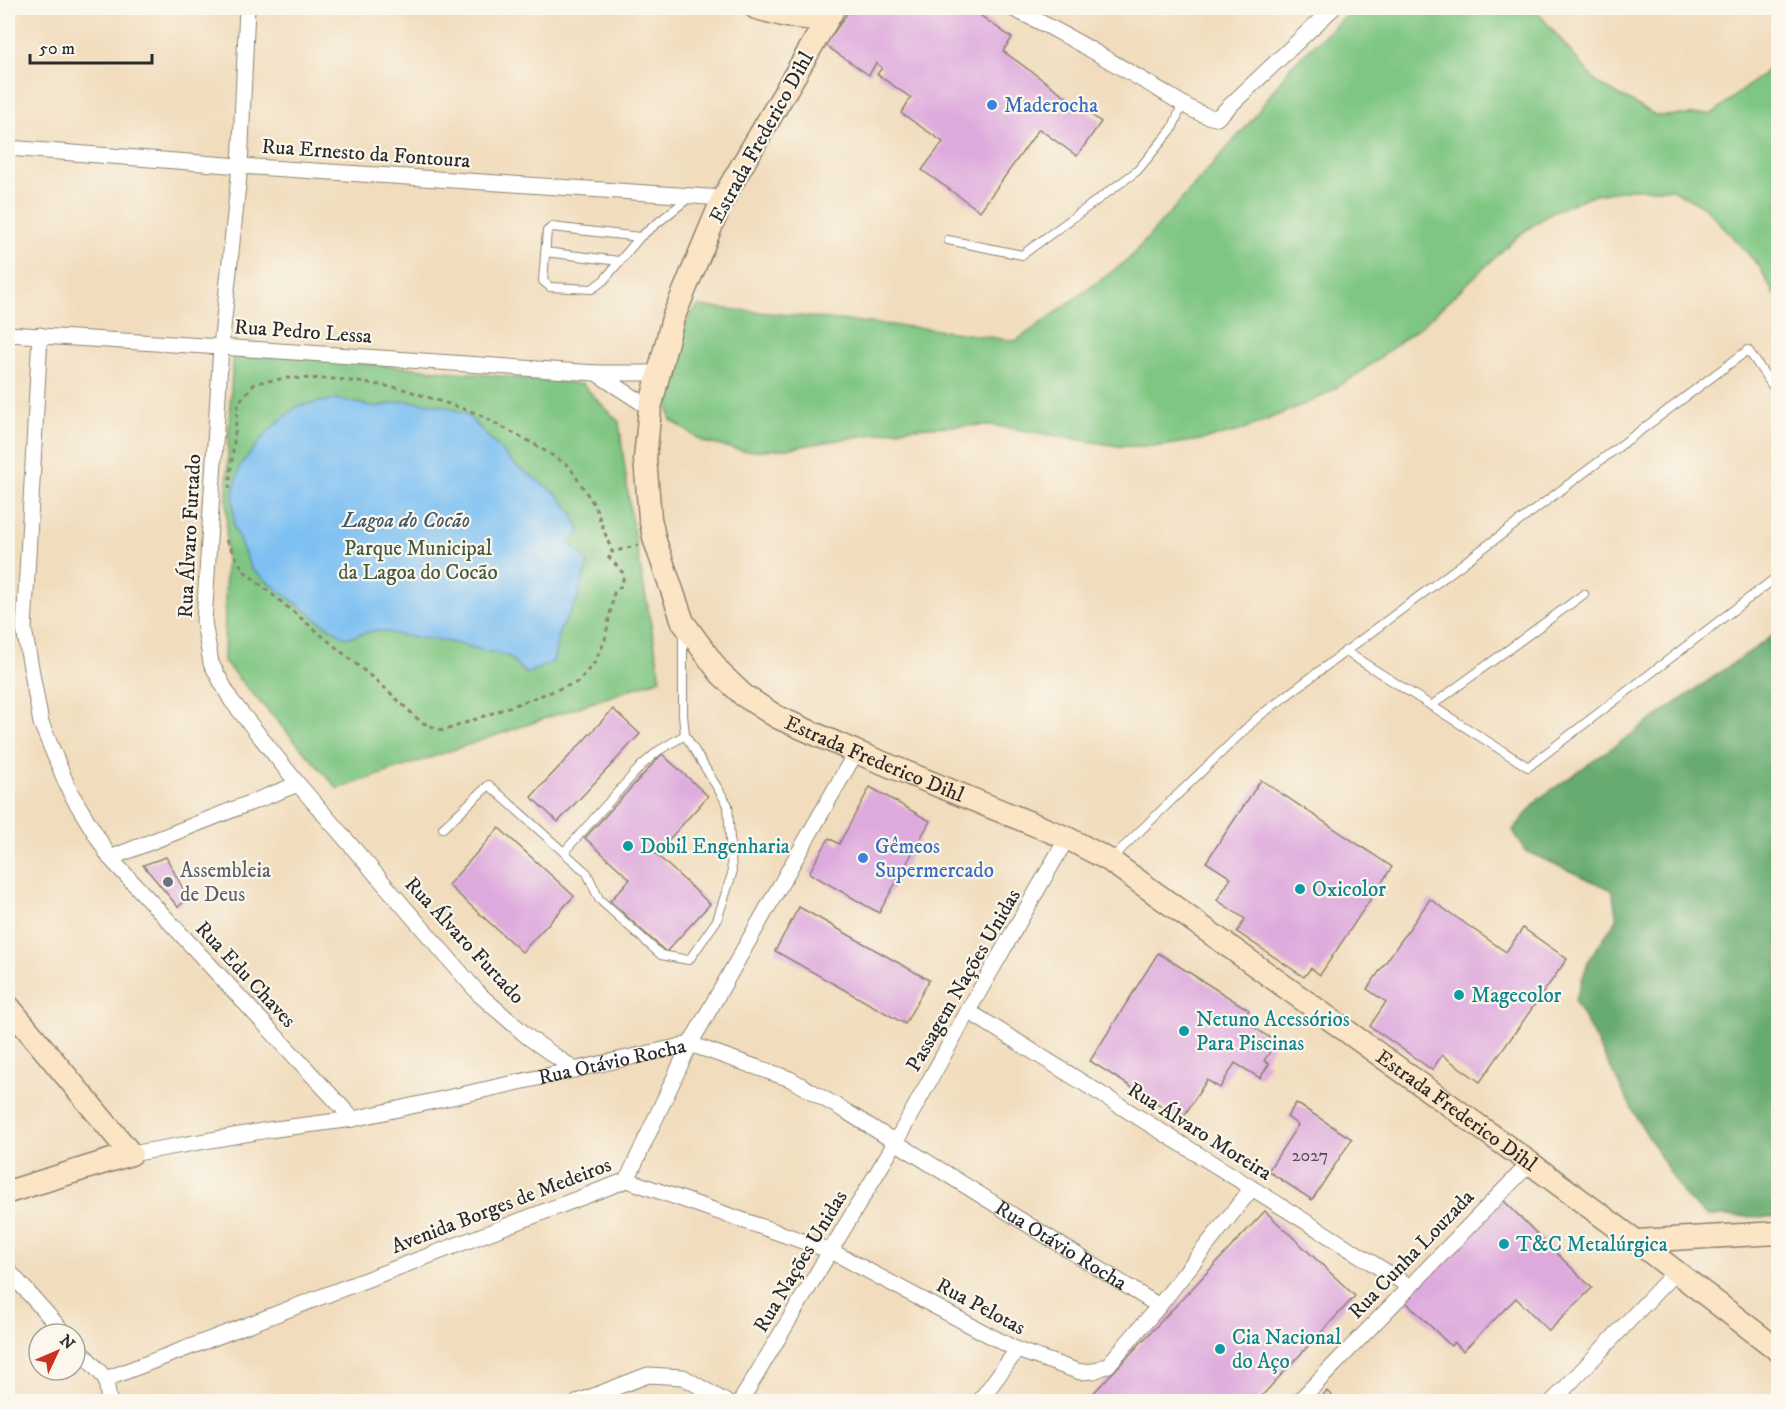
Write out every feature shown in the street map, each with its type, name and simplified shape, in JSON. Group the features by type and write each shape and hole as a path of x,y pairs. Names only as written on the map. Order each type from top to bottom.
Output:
{"main road":[{"path":"756,8 787,16 830,14"},
{"name":"Estrada Frederico Dihl","path":"830,14 723,198 673,318 658,373 650,408 645,459 650,518 655,541 683,622 720,673 743,695 777,717 856,752 1068,838 1109,860 1530,1163 1779,1350"},
{"path":"787,16 801,41 805,56"},
{"path":"8,1006 131,1154"},
{"name":"Rua Otávio Rocha","path":"8,1192 131,1154"},
{"path":"1636,1241 1779,1233"}],"street":[{"name":"Rua Álvaro Furtado","path":"247,8 240,166 221,347 204,622 211,663 231,700 298,784 480,995 528,1037 575,1070"},
{"path":"1011,8 1038,20 1210,118 1223,115 1333,8"},
{"name":"Rua Ernesto da Fontoura","path":"8,148 723,198"},
{"name":"Rua Pedro Lessa","path":"8,334 596,373 658,373"},
{"name":"Rua Edu Chaves","path":"40,335 24,628 41,723 70,792 110,858 353,1119"},
{"name":"Rua Pedro Lessa","path":"596,373 650,408"},
{"name":"Avenida Borges de Medeiros","path":"106,1379 627,1180 690,1044 856,752"},
{"path":"110,858 298,784"},
{"name":"Passagem Nações Unidas","path":"895,1143 1068,838"},
{"name":"Rua Álvaro Moreira","path":"968,1011 1409,1286"},
{"name":"Rua Otávio Rocha","path":"131,1154 268,1130 353,1119 690,1044 790,1078 1159,1306"},
{"name":"Rua Nações Unidas","path":"740,1401 895,1143"},
{"name":"Rua Cunha Louzada","path":"1298,1401 1530,1163"},
{"name":"Rua Pelotas","path":"627,1180 831,1251 1017,1350 1080,1372 1094,1371 1108,1365 1159,1306 1252,1188"},
{"path":"8,1270 54,1322"},
{"path":"1552,1401 1676,1272"},
{"path":"979,1401 1017,1350"},
{"path":"87,1358 106,1379 109,1401"},
{"path":"578,1401 648,1375 683,1377 726,1401"}],"lane":[{"path":"948,240 1022,255 1137,171 1172,129 1183,103"},
{"path":"640,237 552,227 547,231 541,278 544,284 550,287 592,289 604,280 640,237 692,196"},
{"path":"544,252 619,261"},
{"path":"1109,860 1258,717 1748,350 1779,394"},
{"path":"1345,651 1528,767 1779,576"},
{"path":"1431,706 1584,594"},
{"path":"443,828 489,785 587,873 599,899 661,955 689,960 717,920 732,874 728,805 685,735 683,622"},
{"path":"564,852 641,766 658,751 685,735"}],"path":[{"path":"229,491 238,403 255,383 287,378 337,379 389,386 476,413 569,466 595,506 612,552"},
{"path":"226,533 226,543 244,571 385,688 421,722 443,731 578,682 595,663 605,640 614,593 622,585 624,574 608,556 612,552 655,541"}],"green space":[{"path":"1354,8 1534,8 1597,83 1657,116 1712,114 1778,62 1778,292 1774,295 1760,267 1706,208 1672,189 1630,189 1590,196 1552,212 1518,236 1425,323 1358,374 1321,397 1240,431 1160,446 1118,446 992,425 952,426 909,428 785,449 744,451 704,442 671,420 666,401 689,316 698,306 931,329 1016,341 1128,260 1252,120 1291,66"},
{"name":"Parque Municipal da Lagoa do Cocão","path":"233,351 582,384 619,422 631,517 661,679 338,789 224,662 228,447"},
{"path":"1778,632 1778,1217 1707,1216 1685,1197 1638,1120 1575,1001 1589,959 1617,919 1612,890 1525,851 1513,830 1540,798"}],"water":[{"name":"Lagoa do Cocão","path":"337,399 376,407 404,401 440,405 466,414 515,465 557,494 573,514 581,533 569,542 588,562 577,601 560,630 553,662 526,674 508,656 441,640 415,638 376,630 346,638 318,620 251,569 234,527 233,493 240,466 271,428 298,406"}],"building":[{"name":"Maderocha","path":"851,8 970,8 1012,38 1003,51 1101,122 1077,156 1039,129 980,211 922,170 943,142 901,113 911,98 877,74 882,68 876,63 869,75 825,45"},
{"path":"613,709 640,734 558,822 531,797"},
{"name":"Dobil Engenharia","path":"662,754 708,796 656,854 710,904 666,952 610,901 630,879 585,838"},
{"name":"Oxicolor","path":"1261,780 1392,867 1320,975 1311,968 1304,977 1237,932 1245,919 1217,900 1231,878 1206,862"},
{"name":"Gêmeos Supermercado","path":"870,787 930,821 879,913 809,873 829,838 839,844"},
{"path":"499,828 574,896 522,952 448,885"},
{"name":"Assembleia de Deus","path":"166,857 188,898 178,907 143,865"},
{"name":"Magecolor","path":"1430,899 1506,952 1523,928 1567,959 1480,1082 1442,1055 1432,1070 1370,1026 1386,1002 1367,989"},
{"path":"799,907 929,980 905,1024 775,951"},
{"name":"Netuno Acessórios Para Piscinas","path":"1158,953 1249,1010 1243,1020 1276,1042 1264,1061 1269,1064 1260,1078 1235,1063 1220,1088 1207,1080 1182,1119 1090,1061"},
{"path":"1296,1103 1352,1139 1312,1200 1268,1171 1298,1125 1287,1117"},
{"name":"T&C Metalúrgica","path":"1503,1200 1592,1288 1549,1331 1516,1298 1463,1351 1454,1342 1451,1346 1404,1300"},
{"name":"Cia Nacional do Aço","path":"1265,1211 1355,1296 1256,1402 1085,1402"},
{"path":"1327,1391 1338,1402 1316,1402"}],"place":[{"name":"Maderocha","path":"992,105"},
{"name":"Dobil Engenharia","path":"628,846"},
{"name":"Gêmeos Supermercado","path":"863,858"},
{"name":"Assembleia de Deus","path":"168,882"},
{"name":"Oxicolor","path":"1300,889"},
{"name":"Magecolor","path":"1459,995"},
{"name":"Netuno Acessórios Para Piscinas","path":"1184,1031"},
{"name":"T&C Metalúrgica","path":"1504,1244"},
{"name":"Cia Nacional do Aço","path":"1220,1349"}]}
